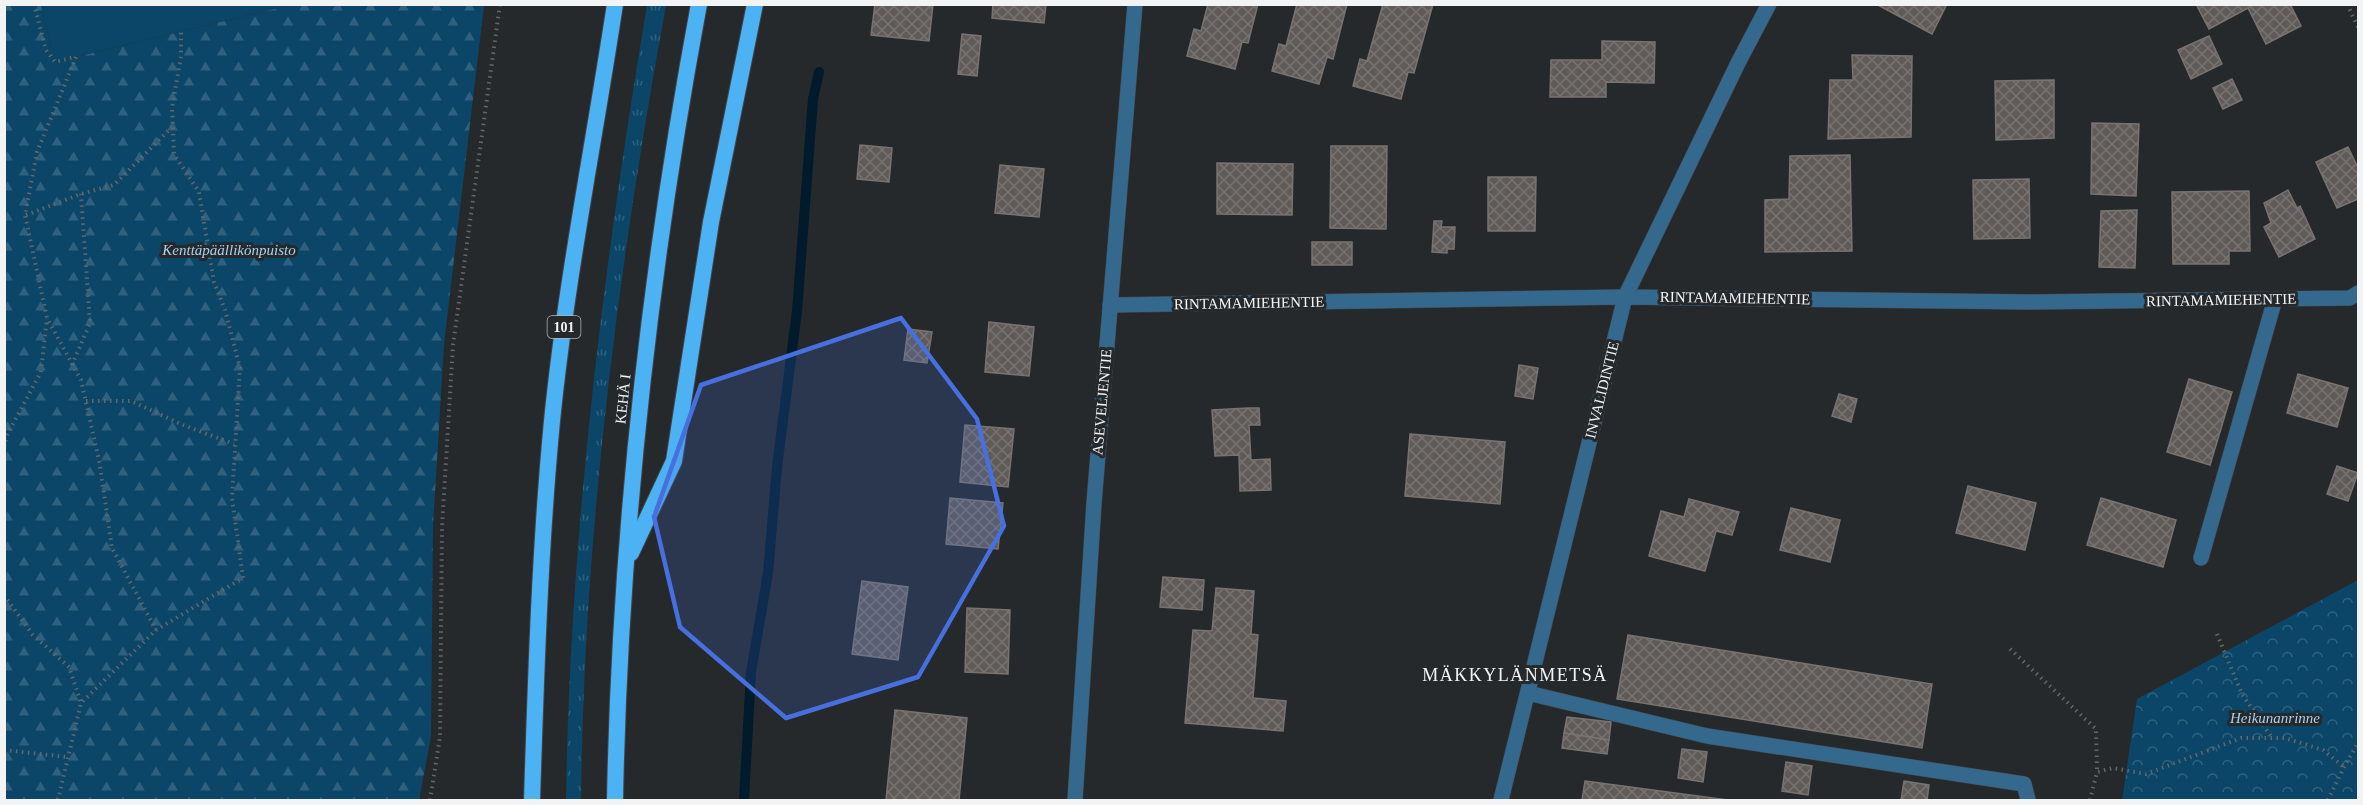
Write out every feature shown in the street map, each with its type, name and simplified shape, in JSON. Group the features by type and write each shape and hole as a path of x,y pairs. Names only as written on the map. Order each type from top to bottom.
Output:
{"highway":[{"name":"101","path":"532,801 536,652 552,421 579,210 615,4"},
{"name":"KEHÄ I","path":"615,801 624,568 642,388 665,198 699,4"},
{"path":"624,568 674,461 711,222 755,4"}],"street":[{"name":"ASEVELJENTIE","path":"1076,801 1094,503 1135,4"},
{"name":"INVALIDINTIE","path":"1501,801 1625,297 1737,63 1769,4"},
{"name":"RINTAMAMIEHENTIE","path":"1110,305 1625,297 2030,302 2350,298 2358,293"},
{"path":"2201,558 2275,299"},
{"path":"1528,693 1707,736 2024,784 2028,801"}],"path":[{"path":"34,4 46,50 55,62 76,57 37,152 25,215 47,318 81,381 99,460 112,548 156,630"},
{"path":"429,801 440,736 442,527 453,345 500,4"},
{"path":"2346,4 2358,27"},
{"path":"58,801 81,703 156,630 243,578 232,498 240,368 225,310 214,282 199,192 174,154 172,108 181,56 180,31"},
{"path":"25,215 81,194 114,185 173,126"},
{"path":"72,364 90,323 81,194"},
{"path":"4,447 7,435 41,372 47,318"},
{"path":"86,401 131,401 183,426 234,444"},
{"path":"4,596 33,635 69,667 81,703"},
{"path":"2217,634 2242,694 2273,738"},
{"path":"2010,649 2096,729 2097,772 2090,801"},
{"path":"2097,772 2113,768 2146,774 2241,738 2284,738 2323,750 2344,766"},
{"path":"2328,801 2344,766 2358,743"},
{"path":"4,750 67,757"}],"highlighted area":[{"path":"901,318 977,419 1004,526 918,677 786,718 680,627 654,517 701,385"}],"green space":[{"path":"41,4 290,5 55,62"},
{"name":"Kenttäpäällikönpuisto","path":"5,5 41,5 55,62 290,5 484,5 444,344 433,526 431,736 419,800 5,800"},
{"path":"647,5 666,5 633,202 607,401 589,600 581,800 566,800 574,601 592,401 616,203"},
{"name":"Heikunanrinne","path":"2358,580 2358,800 2122,800 2137,699"}],"building":[{"path":"875,4 933,4 929,41 871,35"},
{"path":"993,4 1046,4 1044,23 992,18"},
{"path":"1208,4 1258,4 1248,43 1242,42 1235,69 1187,56 1194,29 1201,31"},
{"path":"1297,4 1347,4 1333,59 1327,57 1319,84 1272,71 1279,44 1286,46"},
{"path":"1383,4 1433,4 1414,73 1408,72 1401,99 1353,86 1360,59 1367,61"},
{"path":"1876,4 1947,4 1932,34"},
{"path":"2196,4 2290,4 2301,26 2266,44 2248,8 2209,29"},
{"path":"962,34 981,36 977,76 958,74"},
{"path":"2209,36 2222,64 2191,79 2178,50"},
{"path":"1602,41 1655,42 1654,83 1606,82 1606,97 1550,97 1551,60 1602,60"},
{"path":"1852,55 1912,56 1911,137 1828,139 1830,80 1853,80"},
{"path":"2232,79 2242,100 2223,109 2213,88"},
{"path":"2054,80 2054,138 1996,140 1995,81"},
{"path":"2092,123 2139,124 2136,196 2091,194"},
{"path":"860,145 892,148 889,182 857,179"},
{"path":"1331,146 1387,146 1386,229 1330,228"},
{"path":"2348,147 2358,168 2358,199 2337,208 2316,162"},
{"path":"1850,155 1852,251 1765,252 1765,200 1789,199 1790,156"},
{"path":"1217,163 1293,164 1292,215 1217,214"},
{"path":"1000,165 1044,169 1039,217 995,213"},
{"path":"1488,177 1536,177 1535,231 1488,231"},
{"path":"2029,179 2030,238 1974,239 1973,180"},
{"path":"2288,190 2297,208 2300,206 2315,239 2279,257 2264,227 2271,223 2264,203"},
{"path":"2249,191 2250,251 2229,251 2229,264 2173,264 2172,192"},
{"path":"2137,210 2135,268 2099,267 2101,211"},
{"path":"1434,221 1442,221 1441,227 1455,227 1454,249 1447,249 1447,253 1432,252"},
{"path":"1312,242 1352,242 1352,265 1312,265"},
{"path":"989,322 1034,327 1029,376 985,372"},
{"path":"908,329 932,332 927,363 904,360"},
{"path":"1519,365 1538,368 1533,399 1515,396"},
{"path":"2298,374 2348,388 2337,427 2287,413"},
{"path":"2189,379 2232,392 2210,465 2167,452"},
{"path":"1839,394 1857,399 1851,422 1832,416"},
{"path":"1259,408 1260,425 1249,425 1251,460 1270,459 1271,490 1240,491 1239,455 1215,456 1212,410"},
{"path":"965,425 1014,429 1008,487 960,482"},
{"path":"1410,434 1505,442 1500,504 1405,496"},
{"path":"2337,466 2358,473 2348,501 2327,494"},
{"path":"1968,486 2036,503 2025,550 1956,533"},
{"path":"950,498 1003,503 998,549 946,544"},
{"path":"2101,498 2176,520 2163,567 2087,545"},
{"path":"1689,499 1739,512 1732,535 1716,531 1705,571 1649,556 1661,511 1684,517"},
{"path":"1791,508 1840,520 1830,562 1780,550"},
{"path":"1163,577 1204,580 1202,610 1160,607"},
{"path":"862,581 908,587 898,660 852,654"},
{"path":"1216,588 1254,591 1251,634 1258,635 1253,698 1286,701 1283,731 1185,723 1193,630 1212,631"},
{"path":"967,608 1010,610 1008,674 965,672"},
{"path":"1628,635 1932,684 1922,748 1617,699"},
{"path":"895,710 967,718 959,800 886,800"},
{"path":"1567,717 1611,722 1609,740 1564,733"},
{"path":"1564,733 1609,740 1607,754 1562,748"},
{"path":"1682,749 1707,752 1703,782 1678,778"},
{"path":"1786,762 1812,766 1808,795 1782,791"},
{"path":"1585,781 1728,800 1582,800"},
{"path":"1904,781 1929,785 1927,800 1901,800"}],"waterway":[{"path":"744,800 751,672 768,573 777,467 797,311 813,99 819,72"}],"district":[{"name":"MÄKKYLÄNMETSÄ","path":"1515,675"}]}
